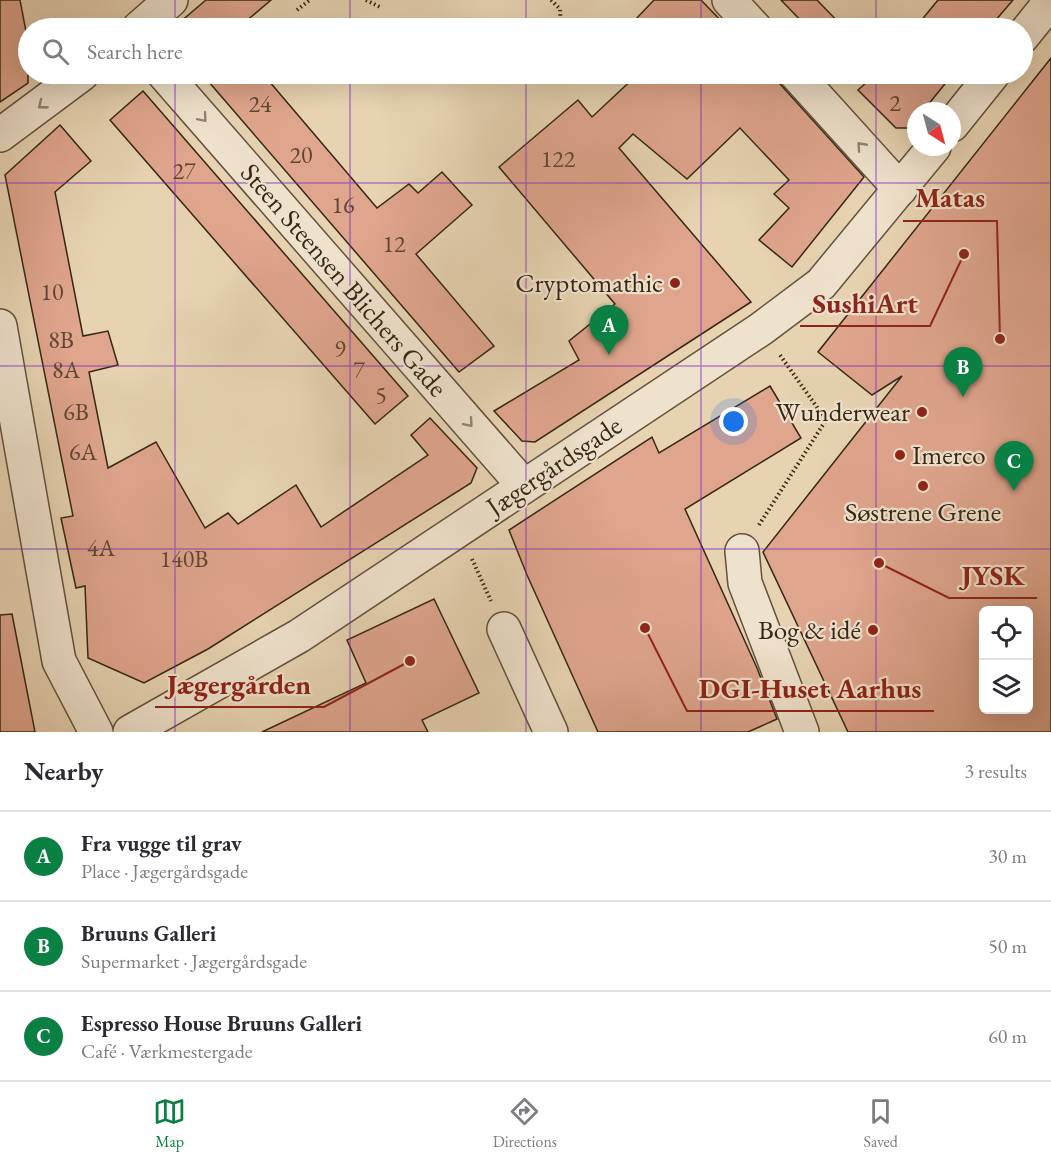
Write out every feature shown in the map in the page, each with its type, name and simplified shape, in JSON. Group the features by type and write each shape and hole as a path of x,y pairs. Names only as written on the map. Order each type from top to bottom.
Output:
{"street":[{"path":"150,18 171,0"},
{"path":"729,0 746,18"},
{"path":"1033,24 1051,1"},
{"path":"0,135 69,84"},
{"name":"Steen Steensen Blichers Gade","path":"173,84 524,486"},
{"path":"805,84 900,189"},
{"path":"961,114 985,84"},
{"name":"Jægergårdsgade","path":"130,732 299,636 761,329 821,284 927,156"},
{"path":"0,326 5,382 59,661 96,732"},
{"path":"742,551 745,583 801,732"},
{"path":"504,629 551,732"}],"path":[{"path":"297,10 309,0"},
{"path":"366,0 380,7"},
{"path":"551,0 560,9 560,18"},
{"path":"742,551 826,420 761,329"},
{"path":"458,530 504,629"}],"building":[{"path":"0,0 20,0 23,18 18,18 18,84 27,84 0,102"},
{"path":"206,0 271,0 250,18 185,18"},
{"path":"654,0 701,0 718,18 637,18"},
{"path":"781,0 817,0 834,18 798,18"},
{"path":"938,0 1013,0 998,18 923,18"},
{"path":"1051,58 1051,732 848,732 763,552 902,376 872,395 818,352 1030,84 1033,84 1033,81"},
{"path":"211,84 272,84 377,208 409,184 418,193 442,172 472,205 416,254 494,346 459,372"},
{"path":"627,84 780,84 864,177 792,267 759,240 789,208 774,194 789,180 740,128 687,179 633,134 619,148 751,302 535,442 522,441 494,411 579,360 569,341 615,304 499,167 578,100 592,117"},
{"path":"865,84 945,84 930,102 907,102 907,128 896,128 858,90"},
{"path":"143,91 408,396 375,424 110,120"},
{"path":"60,125 91,161 55,192 83,336 108,331 118,365 89,372 108,468 156,442 205,528 228,513 238,524 296,485 321,527 428,455 411,435 430,418 477,468 471,483 208,649 144,683 88,658 85,586 76,588 61,518 73,516 5,175"},
{"path":"770,386 801,438 685,509 757,668 777,719 748,732 598,732 509,530 652,437 659,453"},
{"path":"434,599 479,693 422,720 428,732 262,732 366,683 347,640"},
{"path":"12,614 35,732 0,732 0,615"}],"place":[{"name":"SushiArt","path":"964,254"},
{"name":"Cryptomathic","path":"675,283"},
{"name":"Matas","path":"1000,339"},
{"name":"Fra vugge til grav","path":"609,355"},
{"name":"Bruuns Galleri","path":"963,397"},
{"name":"Wunderwear","path":"922,412"},
{"name":"Imerco","path":"900,455"},
{"name":"Søstrene Grene","path":"923,486"},
{"name":"Espresso House Bruuns Galleri","path":"1014,491"},
{"name":"JYSK","path":"879,563"},
{"name":"DGI-Huset Aarhus","path":"645,628"},
{"name":"Bog & idé","path":"873,630"},
{"name":"Jægergården","path":"410,661"}]}
